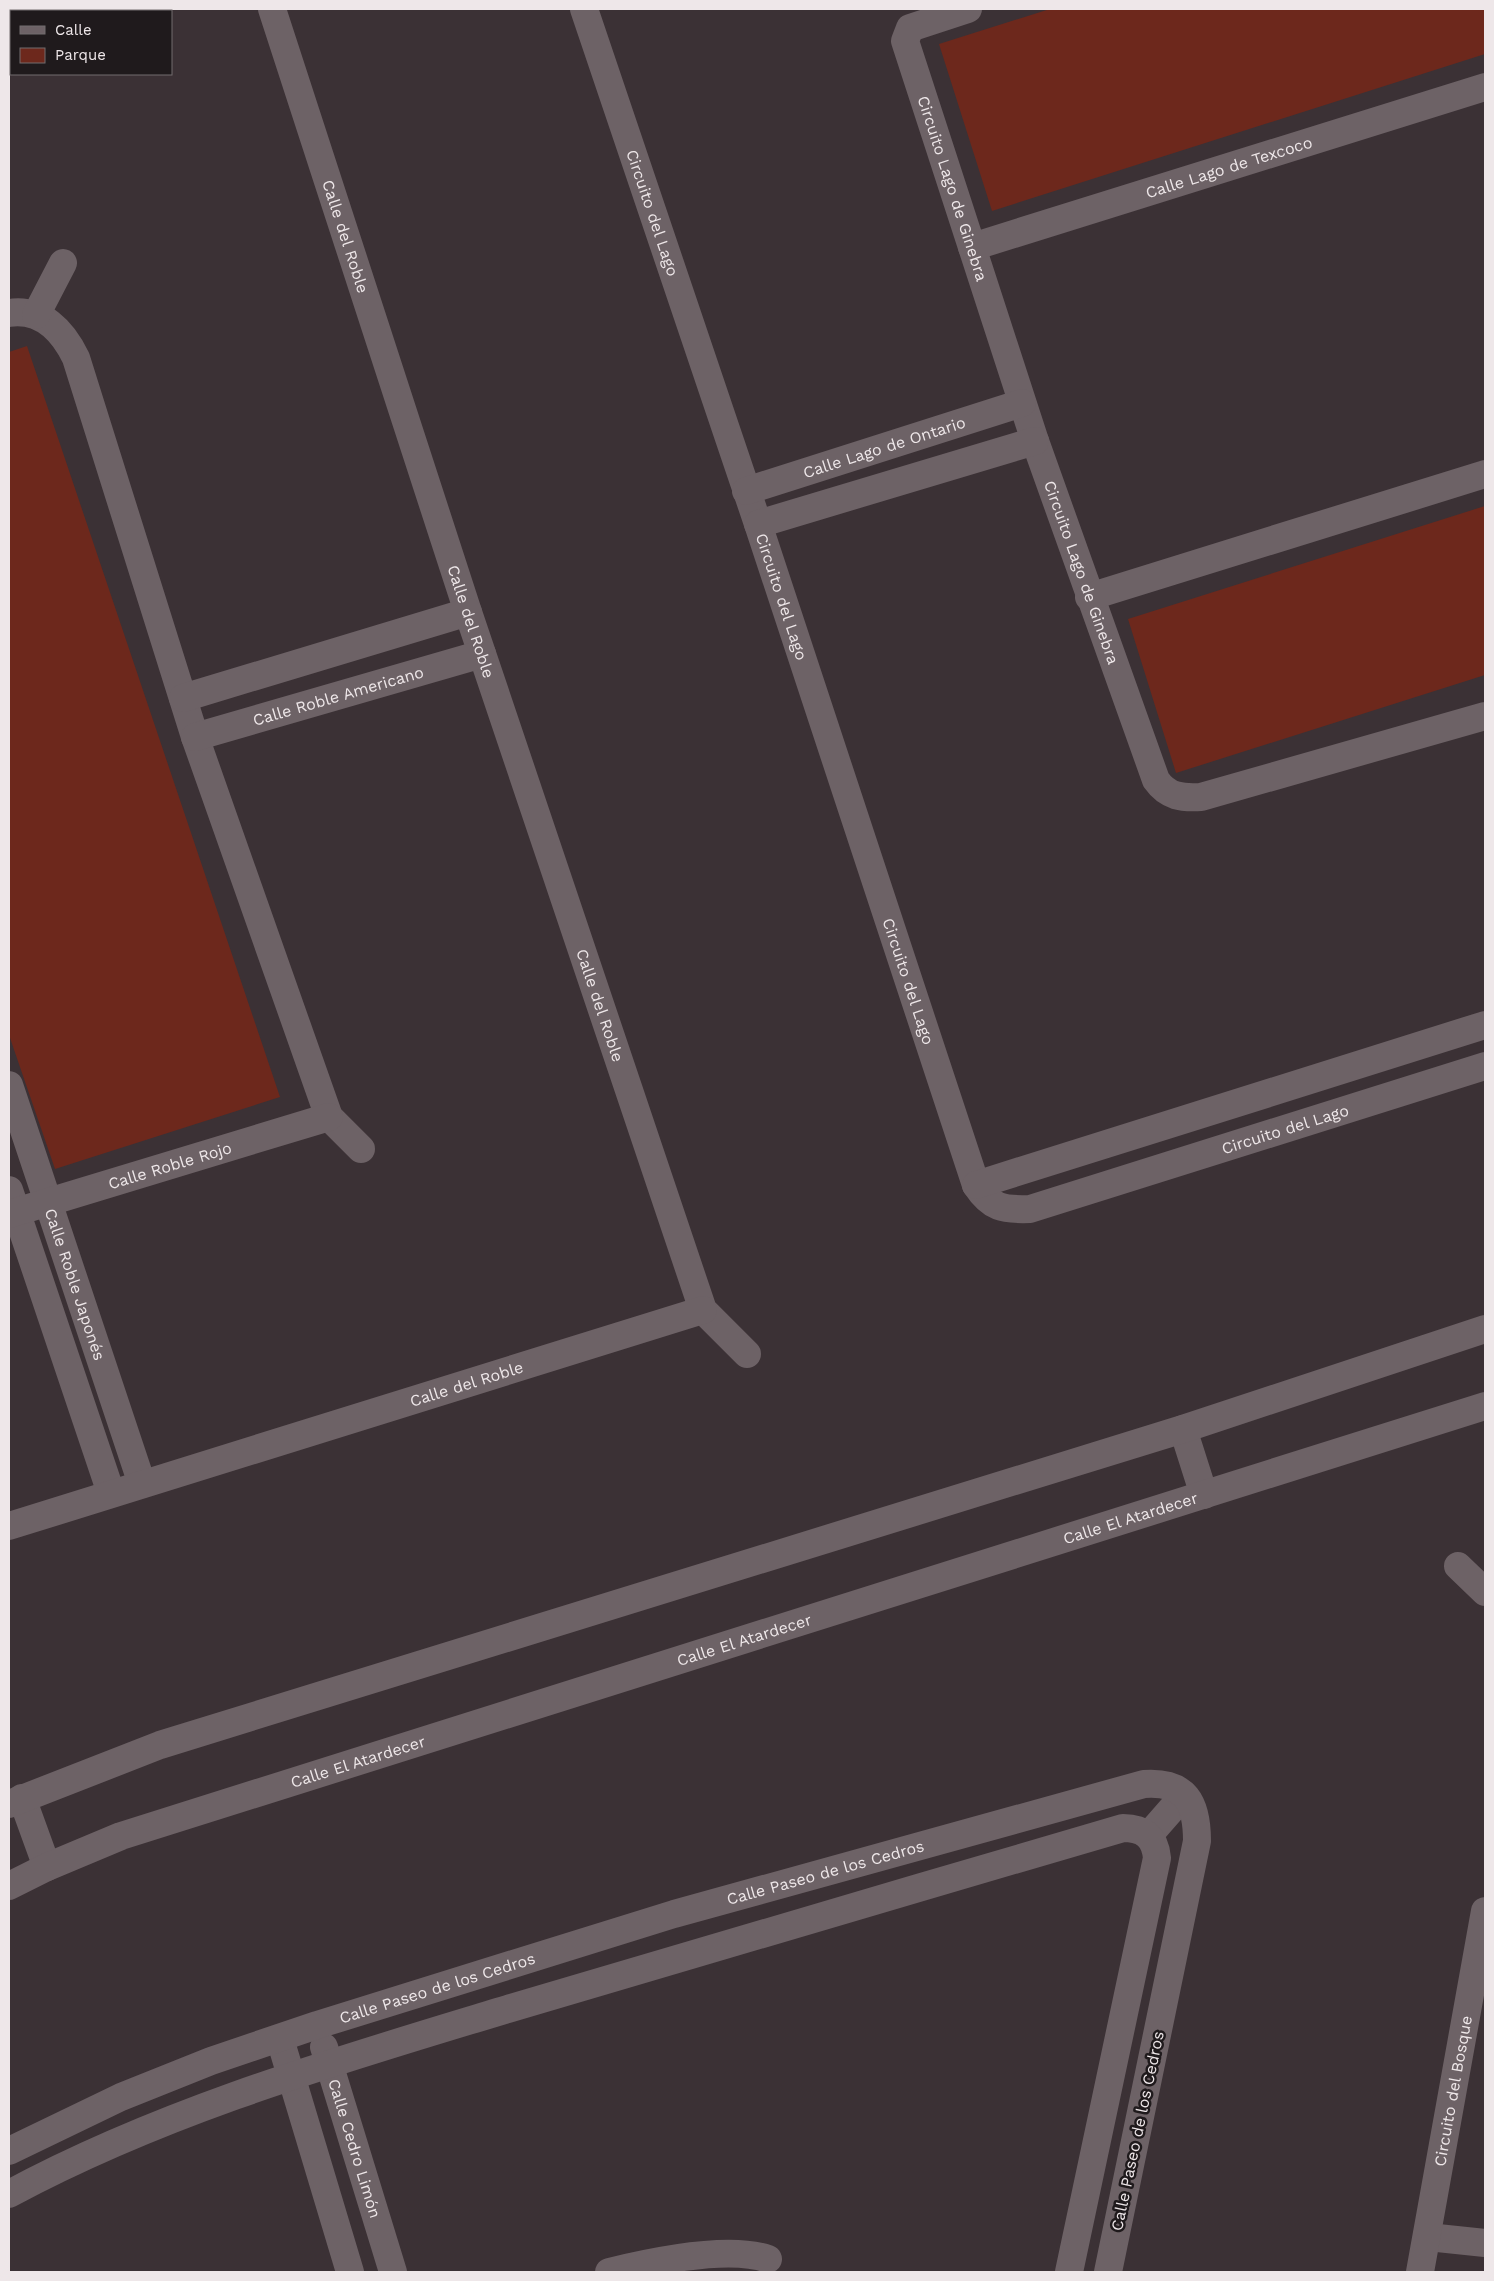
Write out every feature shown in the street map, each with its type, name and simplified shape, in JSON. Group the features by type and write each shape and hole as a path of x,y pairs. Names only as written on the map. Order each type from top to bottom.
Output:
{"street":[{"name":"Calle del Roble","path":"9,1526 703,1310 468,612 272,9"},
{"name":"Circuito del Lago","path":"584,9 758,524 976,1185 986,1200 1000,1207 1012,1210 1030,1209 1485,1066"},
{"name":"Circuito Lago de Ginebra","path":"968,9 910,28 906,34 907,48 1035,441 1089,597 1156,780 1161,788 1172,795 1184,798 1201,797 1485,716"},
{"name":"Calle Lago de Texcoco","path":"972,247 1485,88"},
{"path":"36,315 63,263"},
{"path":"9,313 36,315 56,328 67,340 76,358 182,698 329,1117 361,1149"},
{"name":"Calle Lago de Ontario","path":"746,491 1022,403"},
{"path":"758,524 1035,441"},
{"path":"1089,597 1485,474"},
{"path":"182,698 468,612"},
{"name":"Calle Roble Americano","path":"195,737 482,654"},
{"path":"976,1185 1485,1025"},
{"name":"Calle Roble Japonés","path":"9,1085 142,1484"},
{"name":"Calle Roble Rojo","path":"11,1205 48,1202 329,1117"},
{"name":"Calle Roble Japonés","path":"11,1205 111,1493"},
{"path":"703,1310 747,1354"},
{"path":"47,1867 16,1801 169,1742 1183,1429 1485,1330"},
{"name":"Calle El Atardecer","path":"9,1886 47,1867 121,1836 1485,1406"},
{"path":"1183,1429 1204,1494"},
{"path":"1458,1566 1485,1592"},
{"name":"Calle Paseo de los Cedros","path":"9,2151 121,2097 211,2062 317,2025 674,1914 1144,1784 1159,1783 1172,1787 1184,1795 1192,1804 1197,1822 1197,1841 1108,2271"},
{"path":"1149,1836 1184,1795"},
{"path":"9,2194 42,2176 136,2134 225,2099 328,2063 681,1957 1123,1828 1137,1828 1149,1836 1156,1845 1158,1858 1070,2267 1108,2271"},
{"name":"Circuito del Bosque","path":"1420,2272 1482,1952 1485,1913"},
{"path":"674,1914 681,1957"},
{"name":"Calle Cedro Limón","path":"317,2025 393,2272"},
{"path":"280,2039 350,2272"},
{"path":"1428,2237 1485,2243"},
{"path":"609,2272 636,2265 718,2254 759,2256 766,2268"}],"green space":[{"path":"1050,9 1485,9 1485,54 992,211 939,44"},
{"path":"27,346 280,1097 55,1169 9,1035 9,352"},
{"path":"1485,506 1485,675 1176,773 1128,619"}]}
